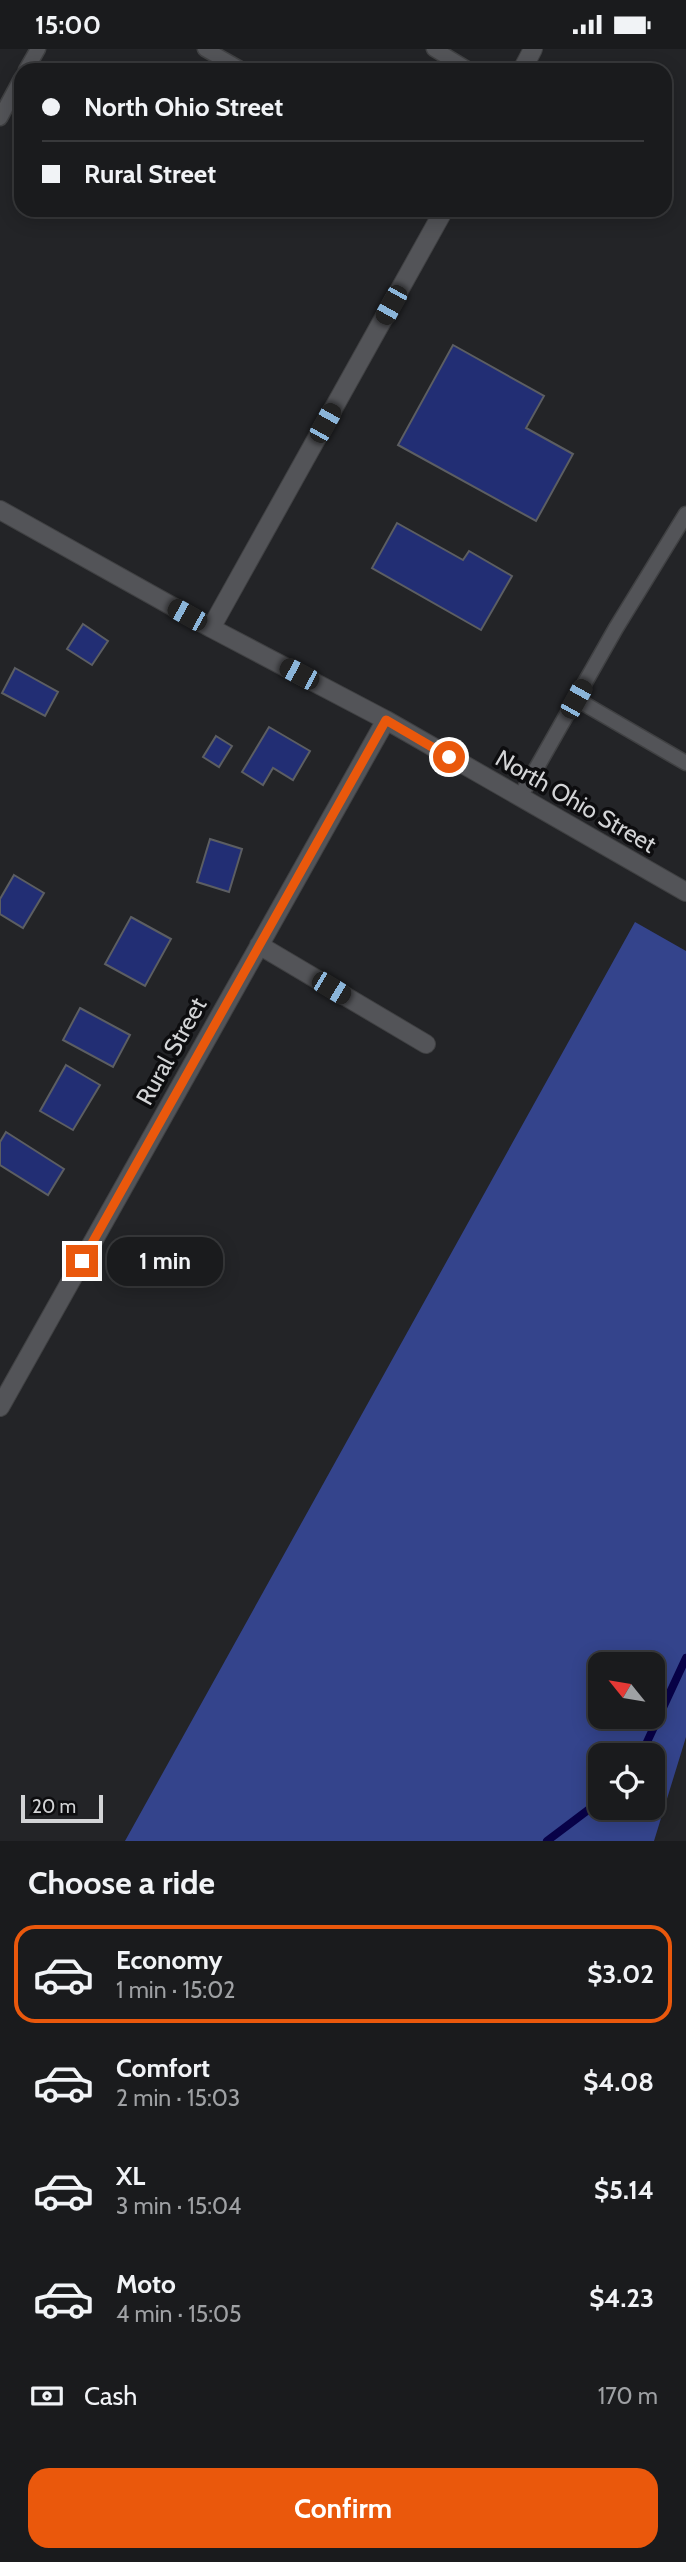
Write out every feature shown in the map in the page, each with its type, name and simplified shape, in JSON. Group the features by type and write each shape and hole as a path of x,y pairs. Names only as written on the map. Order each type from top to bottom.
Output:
{"street":[{"path":"211,628 440,217"},
{"name":"North Ohio Street","path":"0,510 211,628 386,720 686,892"},
{"name":"Rural Street","path":"0,1407 386,720"},
{"path":"259,946 426,1044"}],"lane":[{"path":"205,49 230,63"},
{"path":"434,49 457,63"},
{"path":"0,118 14,92"},
{"path":"520,797 616,628 686,514"},
{"path":"576,699 686,763"}],"shaded area":[{"path":"635,922 686,951 686,1737 665,1805 665,1743 588,1743 588,1820 660,1820 654,1841 125,1841"}],"building":[{"path":"453,345 544,396 526,428 573,454 536,521 398,445"},
{"path":"397,523 463,560 469,551 512,576 481,630 372,568"},
{"path":"83,624 108,641 92,665 67,649"},
{"path":"15,668 58,692 45,716 2,693"},
{"path":"269,727 310,751 293,780 273,768 263,785 242,772"},
{"path":"216,736 232,746 219,767 203,757"},
{"path":"210,839 242,849 229,892 197,882"},
{"path":"14,875 44,893 23,928 0,914 0,899"},
{"path":"131,917 171,939 145,986 105,964"},
{"path":"80,1008 130,1035 113,1067 63,1040"},
{"path":"66,1065 100,1085 73,1130 40,1111"},
{"path":"6,1132 64,1169 48,1195 0,1165 0,1142"}],"waterway":[{"path":"647,1743 686,1658"},
{"path":"547,1841 588,1810"}],"route":[{"path":"82,1261 386,720 449,757"}]}
